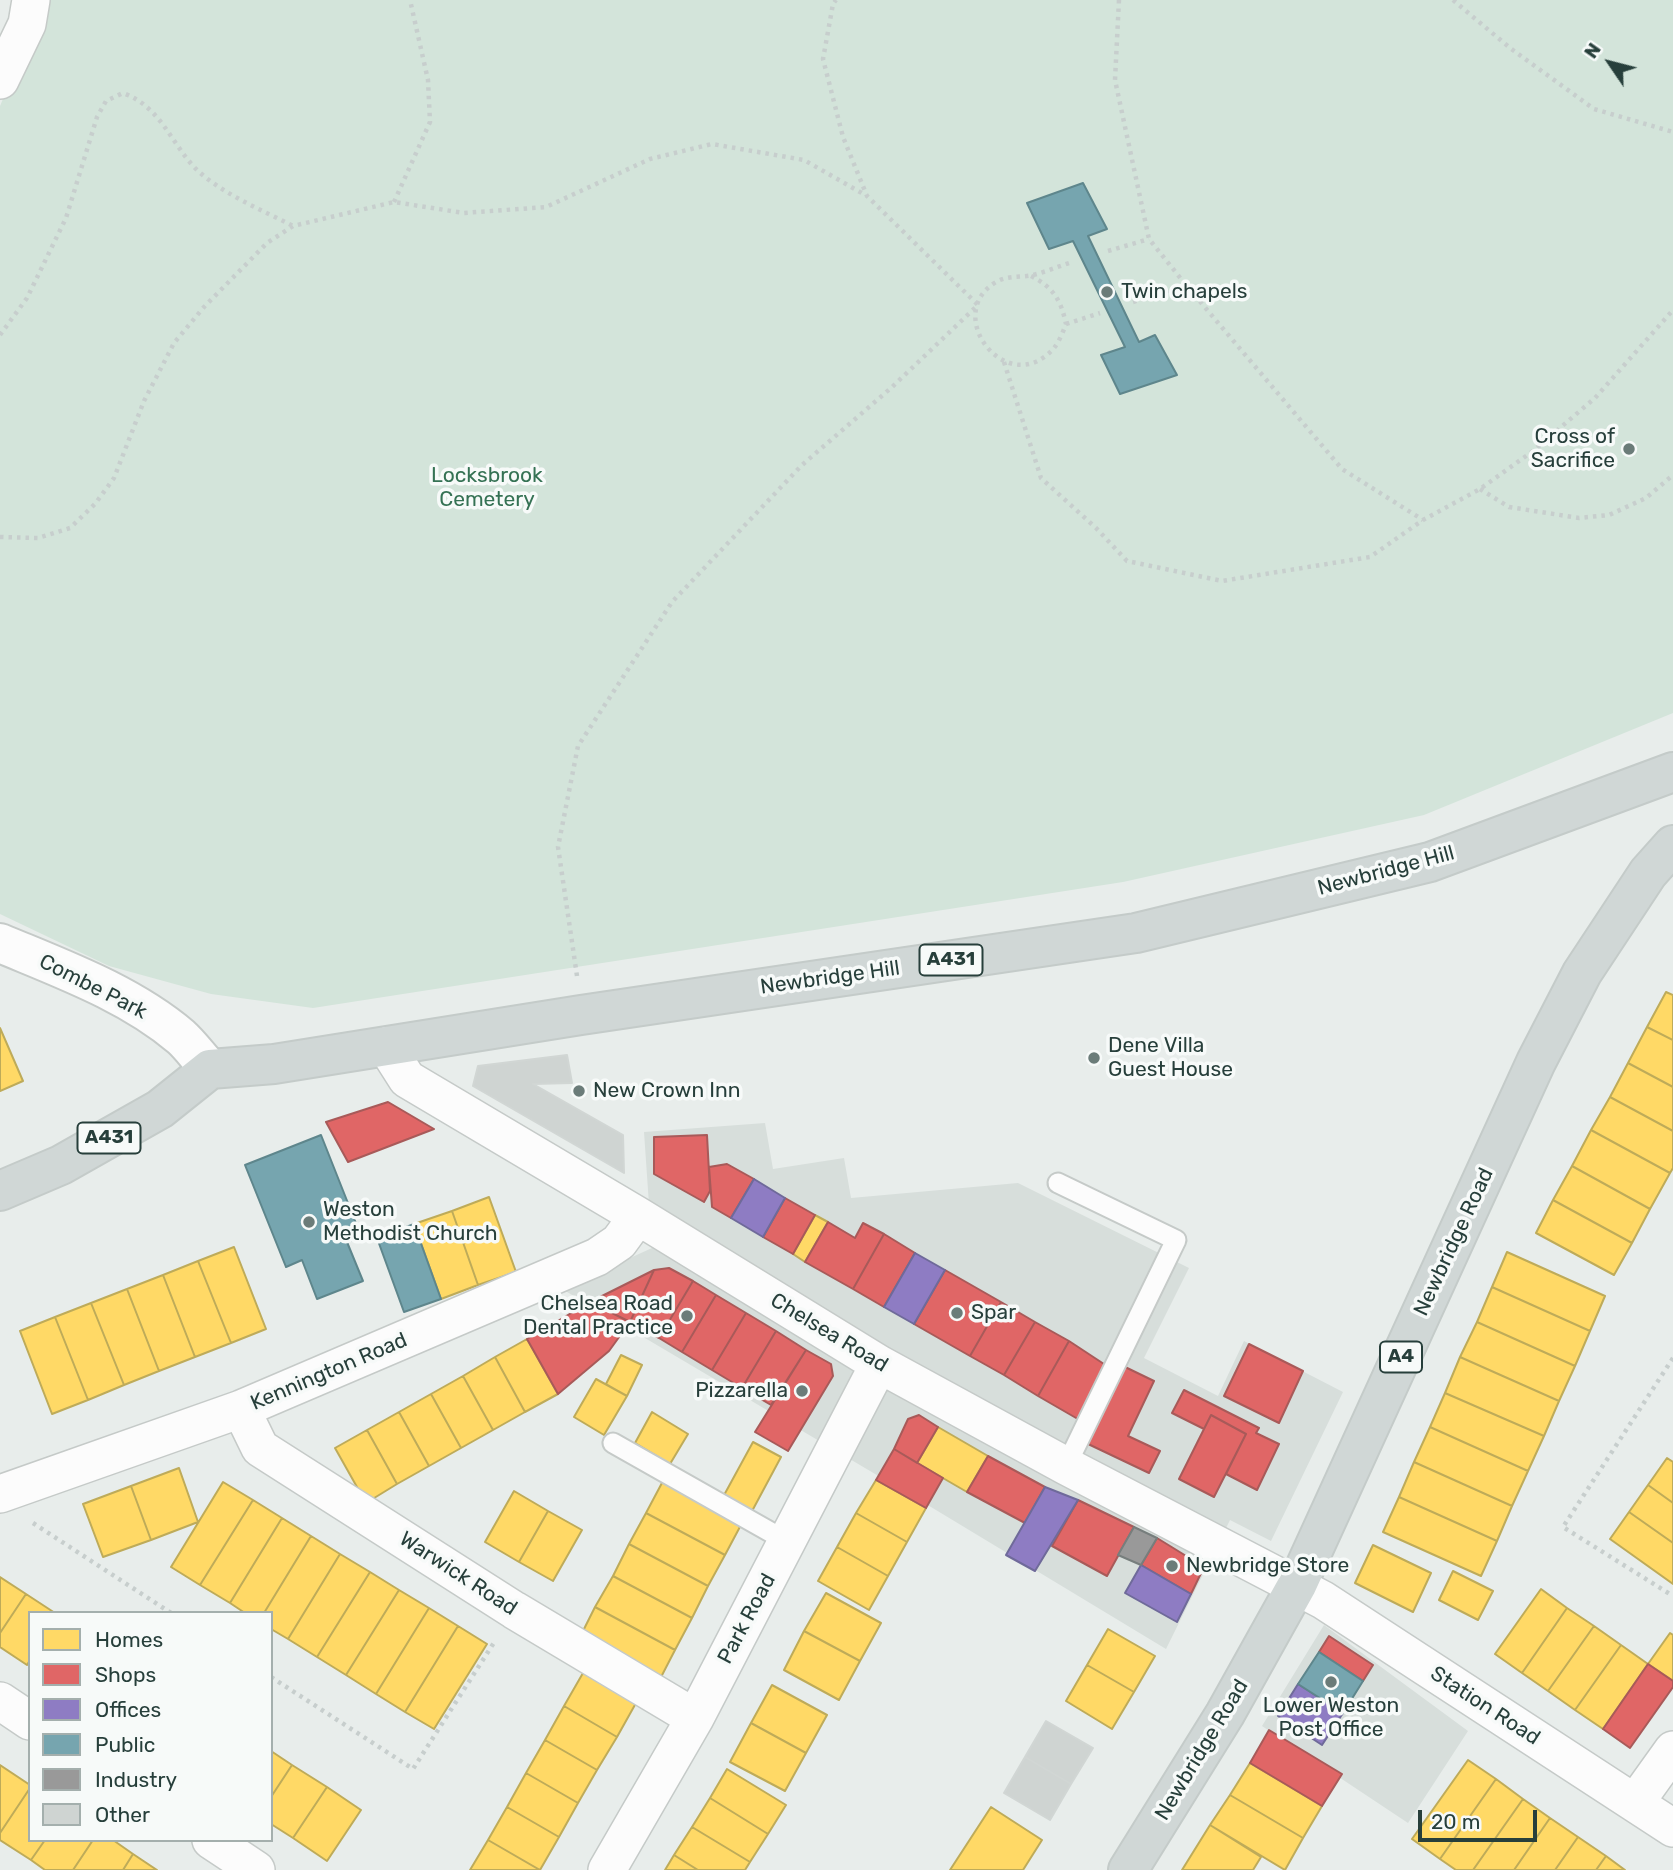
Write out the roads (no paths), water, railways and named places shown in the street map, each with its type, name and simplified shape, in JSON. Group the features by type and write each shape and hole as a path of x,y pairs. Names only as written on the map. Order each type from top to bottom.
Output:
{"main road":[{"name":"Newbridge Hill","path":"210,1069 274,1064 581,1015 1136,933 1430,862 1673,772"},
{"name":"Newbridge Road","path":"1128,1870 1225,1714 1297,1585 1536,1062 1582,973 1648,873 1673,845"},
{"name":"A431","path":"0,1191 61,1165 160,1109 210,1069"}],"street":[{"path":"0,80 27,24 31,0"},
{"name":"Combe Park","path":"0,943 78,976 132,1003 182,1038 210,1069"},
{"name":"Chelsea Road","path":"386,1046 407,1079 638,1216 879,1364 1066,1466 1297,1585"},
{"name":"Kennington Road","path":"11,1506 597,1258 619,1242 638,1216"},
{"name":"Park Road","path":"607,1870 695,1718 879,1364"},
{"name":"Warwick Road","path":"241,1409 260,1448 514,1610 695,1718"},
{"name":"Station Road","path":"1297,1585 1673,1828"},
{"path":"0,1701 28,1720"},
{"path":"1635,1803 1673,1749"},
{"path":"214,1842 256,1870"}],"lane":[{"path":"1058,1183 1176,1240 1066,1466"},
{"path":"613,1443 788,1542"}],"place":[{"name":"Twin chapels","path":"1107,292"},
{"name":"Cross of Sacrifice","path":"1629,449"},
{"name":"Dene Villa Guest House","path":"1094,1058"},
{"name":"New Crown Inn","path":"579,1091"},
{"name":"Weston Methodist Church","path":"309,1222"},
{"name":"Spar","path":"957,1313"},
{"name":"Chelsea Road Dental Practice","path":"687,1316"},
{"name":"Pizzarella","path":"802,1391"},
{"name":"Newbridge Store","path":"1172,1566"},
{"name":"Lower Weston Post Office","path":"1331,1682"}],"park label":[{"name":"Locksbrook Cemetery","path":"487,488"}]}
